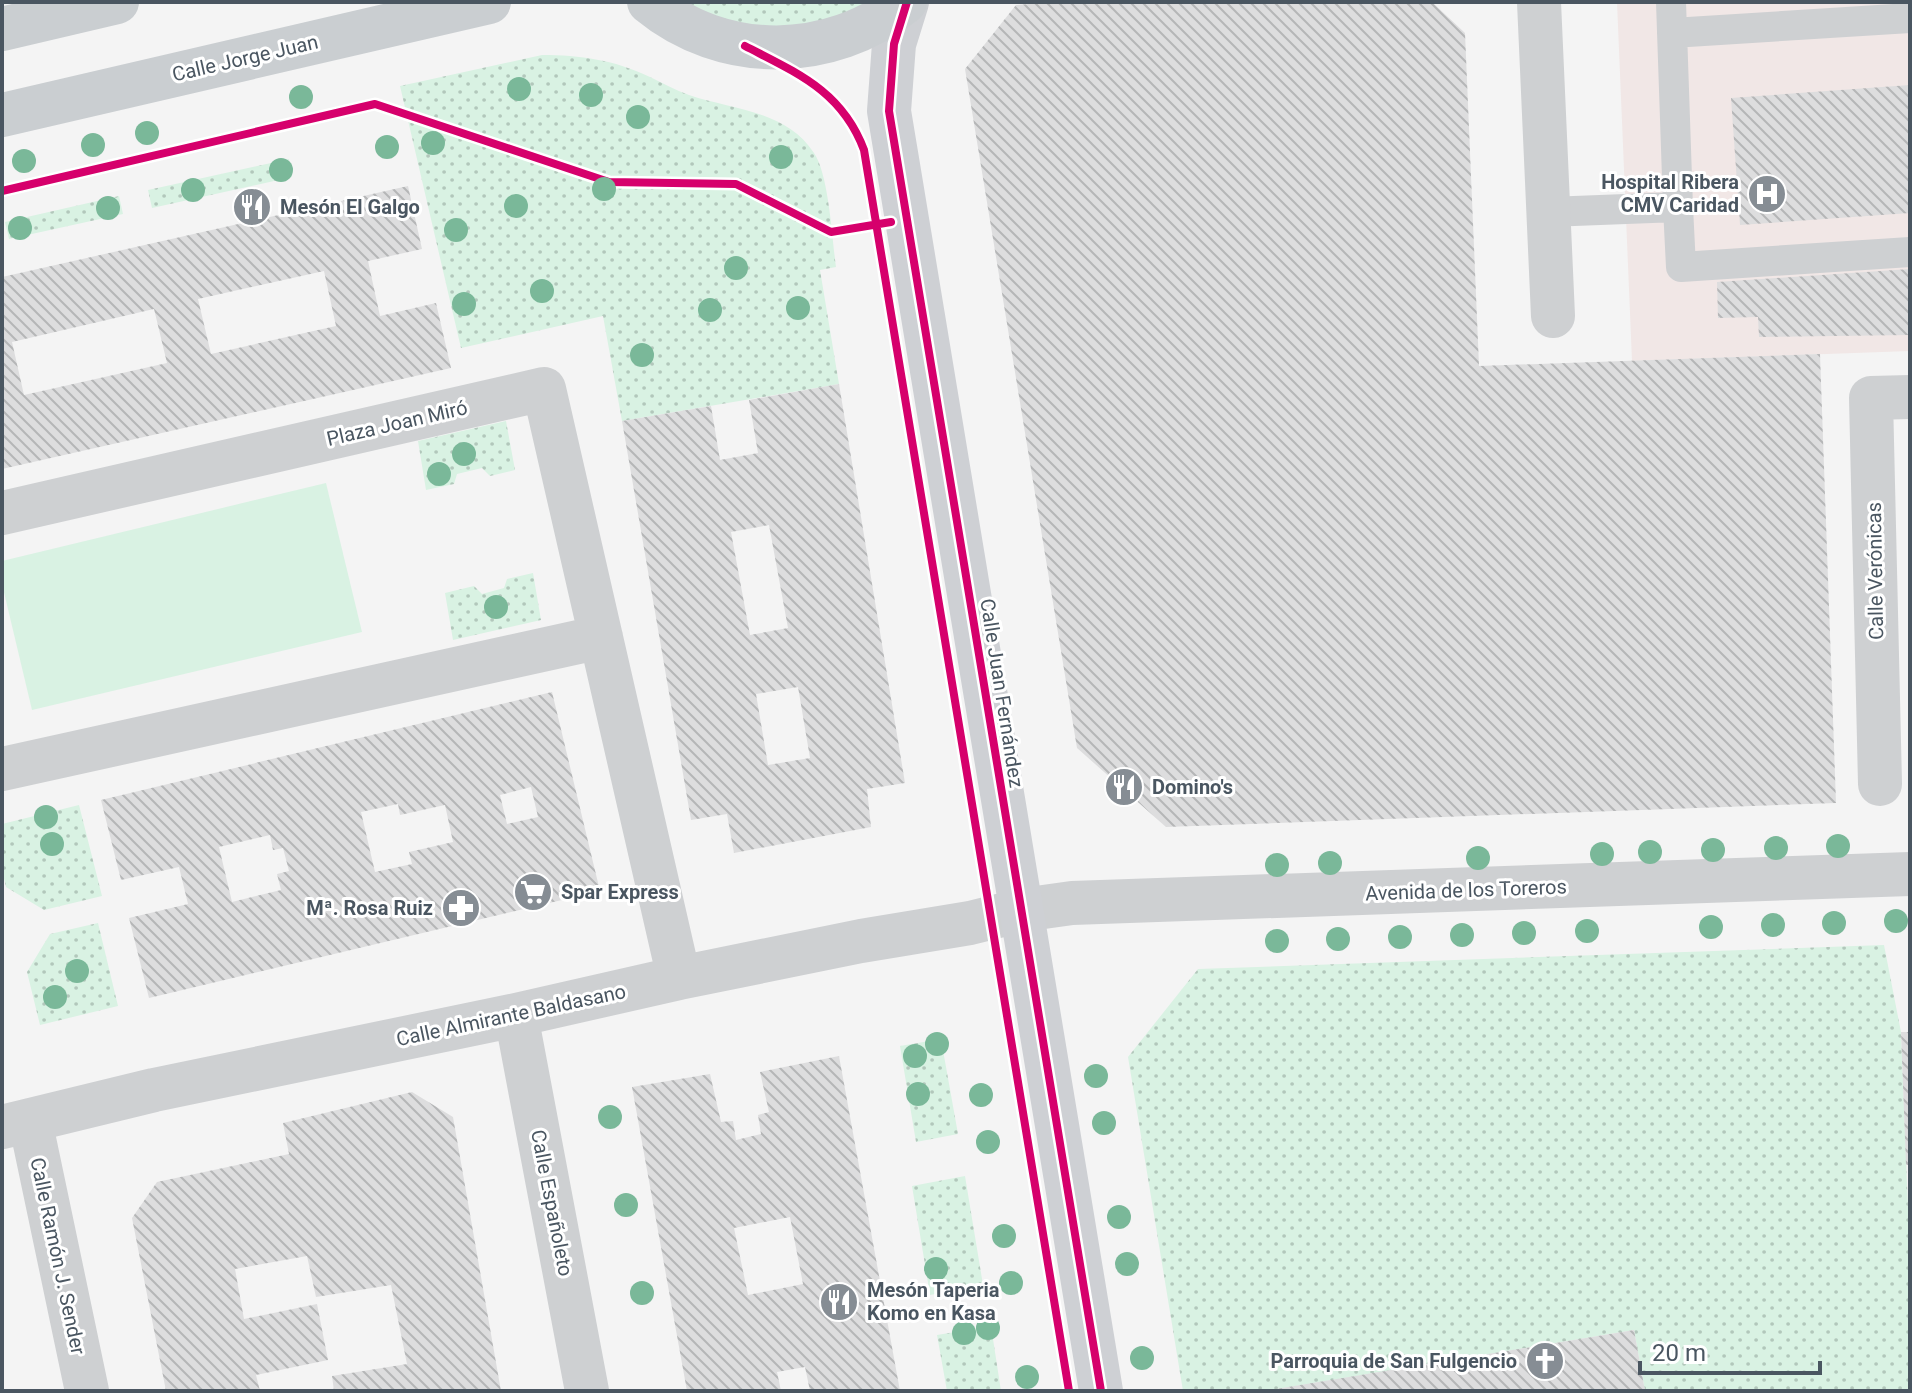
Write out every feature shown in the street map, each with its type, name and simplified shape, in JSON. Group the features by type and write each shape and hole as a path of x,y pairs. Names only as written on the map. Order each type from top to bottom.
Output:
{"main road":[{"path":"2,29 117,2"},
{"name":"Calle Jorge Juan","path":"2,115 489,2"},
{"path":"628,2 664,12 712,38 763,48 816,45 846,36 881,19 906,2"},
{"name":"Calle Juan Fernández","path":"906,2 894,44 889,111 1101,1391"}],"street":[{"path":"1539,2 1553,316"},
{"name":"Plaza Joan Miró","path":"2,513 544,389 679,978"},
{"name":"Calle Verónicas","path":"1880,784 1871,398 1910,397"},
{"path":"2,769 601,637"},
{"name":"Avenida de los Toreros","path":"1022,910 1072,903 1910,874"},
{"name":"Calle Almirante Baldasano","path":"16,1124 154,1090 679,978 861,941 970,923 1022,910"},
{"name":"Calle Españoleto","path":"516,1015 587,1391"},
{"name":"Calle Ramón J. Sender","path":"16,1124 87,1391"}],"lane":[{"path":"1671,2 1681,267 1910,252"},
{"path":"1672,33 1770,14 1910,18"},
{"path":"1548,212 1678,207"}],"shaded area":[{"name":"Hospital Ribera CMV Caridad","path":"1617,2 1910,2 1910,351 1632,361"}],"green space":[{"path":"649,2 905,2 816,45"},
{"path":"542,55 584,57 624,66 689,95 774,120 802,139 819,163 829,208 836,267 820,270 839,384 622,421 603,316 461,348 400,86"},
{"path":"289,159 292,177 152,208 148,190"},
{"path":"119,196 123,214 9,239 5,222"},
{"path":"506,421 515,470 490,476 482,468 457,474 454,484 426,490 418,441"},
{"path":"326,483 362,632 32,710 2,584 2,561"},
{"path":"533,573 541,620 453,640 445,593 474,586 482,594 504,588 507,579"},
{"path":"79,805 102,896 44,910 6,887 2,870 2,824"},
{"path":"98,923 118,1006 40,1025 27,972 50,934"},
{"path":"1884,945 1901,1032 1910,1258 1910,1391 1645,1391 1634,1330 1266,1391 1183,1391 1128,1057 1198,969"},
{"path":"941,1039 958,1134 916,1142 900,1046"},
{"path":"965,1176 983,1285 930,1295 912,1186"},
{"path":"991,1326 1001,1391 947,1391 937,1335"}],"building":[{"path":"1054,2 1432,2 1465,33 1479,366 1820,354 1836,803 1166,827 1077,748 965,69 1016,5"},
{"path":"1910,85 1910,213 1740,225 1731,98"},
{"path":"408,186 422,249 368,261 380,316 436,303 451,368 2,469 2,277","holes":["324,271 336,326 211,354 198,299","154,309 167,363 24,395 12,342"]},
{"path":"1910,269 1910,335 1759,337 1758,317 1718,318 1717,282"},
{"path":"839,384 905,783 867,789 871,827 734,853 727,814 691,820 622,421 711,406 720,460 758,453 749,400","holes":["769,525 788,628 750,635 731,532","798,687 810,758 768,765 756,694"]},
{"path":"552,692 600,891 149,998 129,918 188,904 179,867 121,880 101,800","holes":["531,787 538,817 507,824 500,795","398,804 400,815 445,805 453,842 409,852 412,864 375,872 361,812","270,835 273,850 283,848 289,871 277,874 281,890 232,902 219,847"]},
{"path":"1901,1032 1910,1032 1910,1165 1906,1165"},
{"path":"839,1056 900,1391 810,1391 805,1367 777,1372 781,1391 687,1391 632,1087 710,1074 721,1122 733,1121 736,1140 761,1134 758,1115 769,1112 760,1072","holes":["790,1217 803,1284 748,1295 734,1228"]},
{"path":"412,1092 453,1117 501,1391 334,1391 332,1376 407,1364 391,1285 316,1297 307,1256 235,1269 244,1319 317,1304 328,1360 256,1375 260,1391 166,1391 132,1218 157,1182 289,1154 283,1123"},
{"name":"Parroquia de San Fulgencio","path":"1634,1330 1645,1391 1276,1389"}],"cycle path":[{"path":"907,2 894,44 889,111 1101,1391"},
{"path":"745,46 800,75 830,98 855,130 864,150 1069,1391"},
{"path":"2,191 375,104 609,182 736,184 831,232 891,222"}],"place":[{"name":"Hospital Ribera CMV Caridad","path":"1767,194"},
{"name":"Mesón El Galgo","path":"252,207"},
{"name":"Domino's","path":"1124,787"},
{"name":"Spar Express","path":"533,892"},
{"name":"Mª. Rosa Ruiz","path":"461,908"},
{"name":"Mesón Taperia Komo en Kasa","path":"839,1302"},
{"name":"Parroquia de San Fulgencio","path":"1545,1361"}]}
